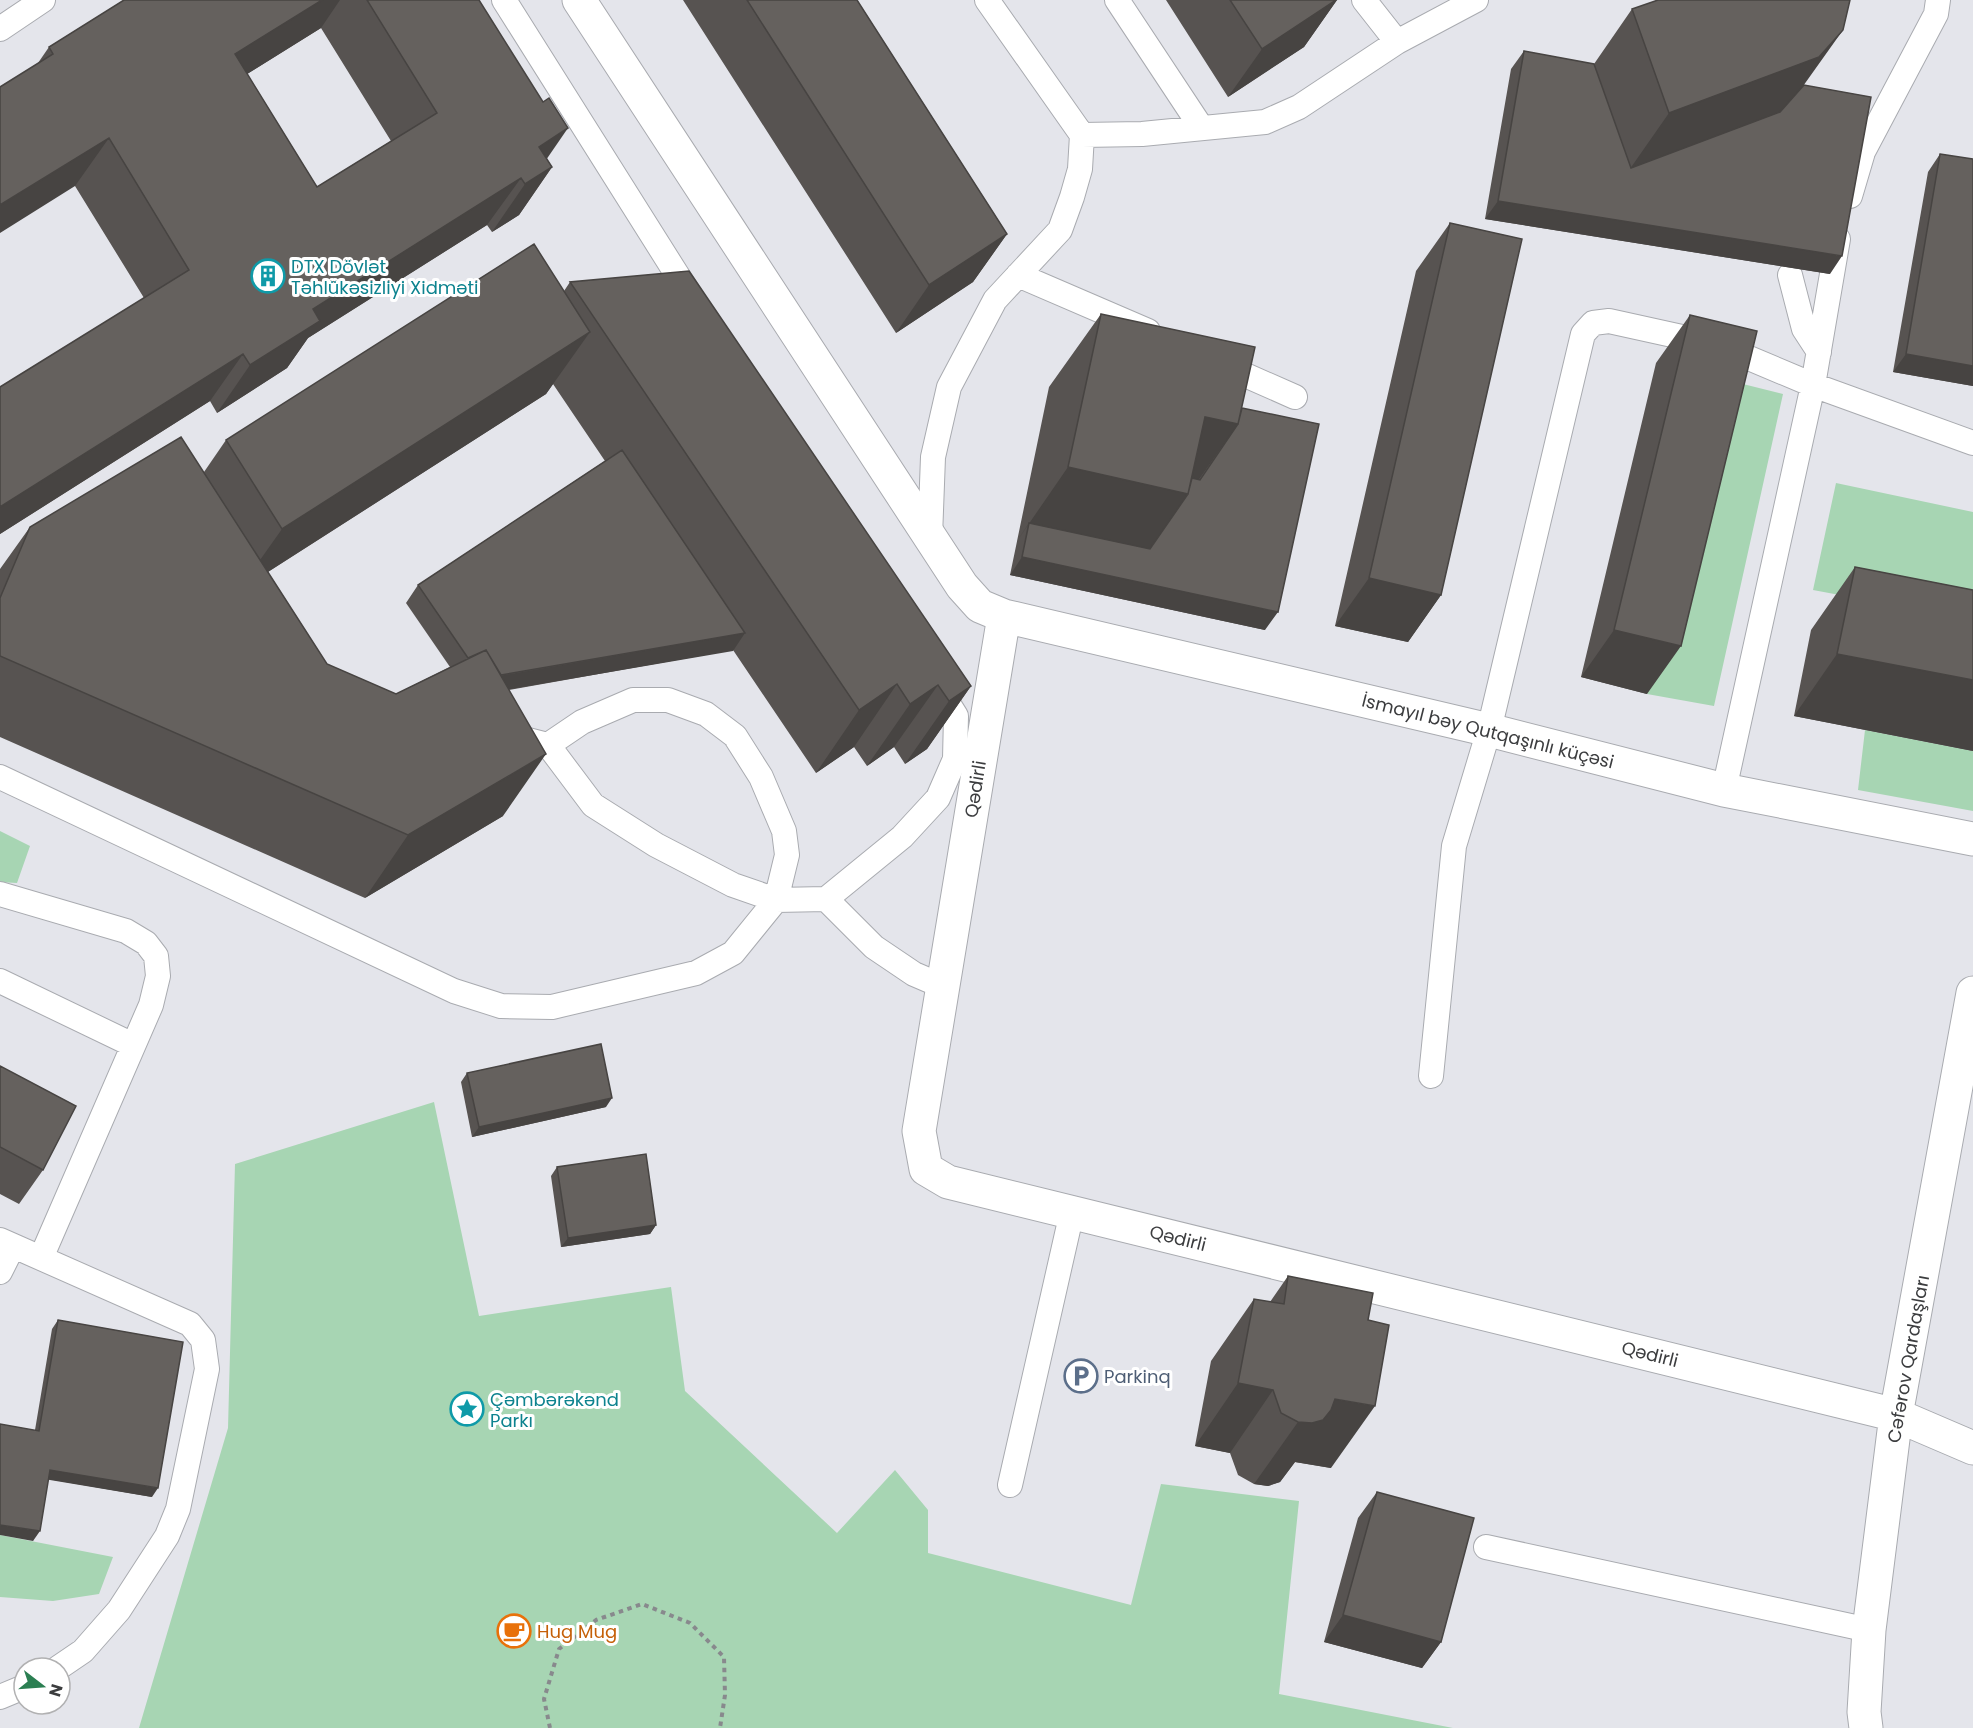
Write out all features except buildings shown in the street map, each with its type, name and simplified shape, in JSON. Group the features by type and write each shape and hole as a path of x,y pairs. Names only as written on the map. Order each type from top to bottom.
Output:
{"street":[{"name":"İsmayıl bəy Qutqaşınlı küçəsi","path":"579,0 962,586 980,606 1004,616 1489,729 1724,790 1973,839"},
{"name":"Qədirli","path":"1004,616 919,1131 926,1169 948,1182 1896,1415 1971,1443"},
{"name":"Cəfərov Qardaşları","path":"1866,1728 1864,1712 1869,1630 1896,1415 1973,993"}],"lane":[{"path":"0,29 43,0"},
{"path":"504,0 708,323"},
{"path":"930,537 933,458 949,387 995,300 1060,230 1080,169 1082,135 987,0"},
{"path":"1117,0 1201,127"},
{"path":"1364,0 1397,42"},
{"path":"1082,135 1142,134 1265,122 1299,107 1397,42 1476,0"},
{"path":"1724,790 1813,386 1839,232 1863,152 1936,14 1938,0"},
{"path":"1018,275 1165,339"},
{"path":"1790,275 1804,329 1819,352"},
{"path":"1431,1076 1454,846 1489,729 1583,334 1593,322 1609,321 1718,345 1813,386 1973,443"},
{"path":"1198,353 1294,397"},
{"path":"494,731 548,745 593,805 666,850 733,885 776,900 826,898 902,837 938,798 955,759 956,716 924,666"},
{"path":"0,777 454,991 501,1006 552,1007 696,973 733,953 776,900 787,855 784,831 761,777 735,736 706,714 668,700 633,699 582,722 548,745"},
{"path":"0,894 126,931 146,943 156,956 158,976 151,1005 41,1258"},
{"path":"826,898 874,947 914,974 942,986"},
{"path":"0,981 133,1045"},
{"path":"1010,1485 1072,1212"},
{"path":"0,1272 7,1243 190,1324 203,1340 207,1369 178,1509 167,1536 119,1610 83,1651 72,1658"},
{"path":"1486,1547 1869,1630"}],"path":[{"path":"550,1728 544,1699 560,1649 596,1620 642,1604 690,1623 724,1657 725,1695 720,1728"}],"green space":[{"path":"1723,379 1783,394 1714,706 1647,694"},
{"path":"1836,483 1973,512 1973,620 1813,590"},
{"path":"1865,730 1973,751 1973,811 1858,790"},
{"path":"0,831 30,846 17,883 0,882"},
{"name":"Çəmbərəkənd Parkı","path":"434,1102 479,1316 671,1287 685,1391 837,1533 895,1470 928,1510 928,1553 1131,1605 1161,1484 1299,1501 1279,1694 1453,1728 139,1728 228,1428 235,1164"},
{"path":"0,1535 113,1557 99,1594 53,1601 0,1597"}],"place":[{"name":"DTX Dövlət Təhlükəsizliyi Xidməti","path":"268,276"},
{"name":"Parkinq","path":"1081,1376"},
{"name":"Çəmbərəkənd Parkı","path":"467,1409"},
{"name":"Hug Mug","path":"514,1631"}]}
